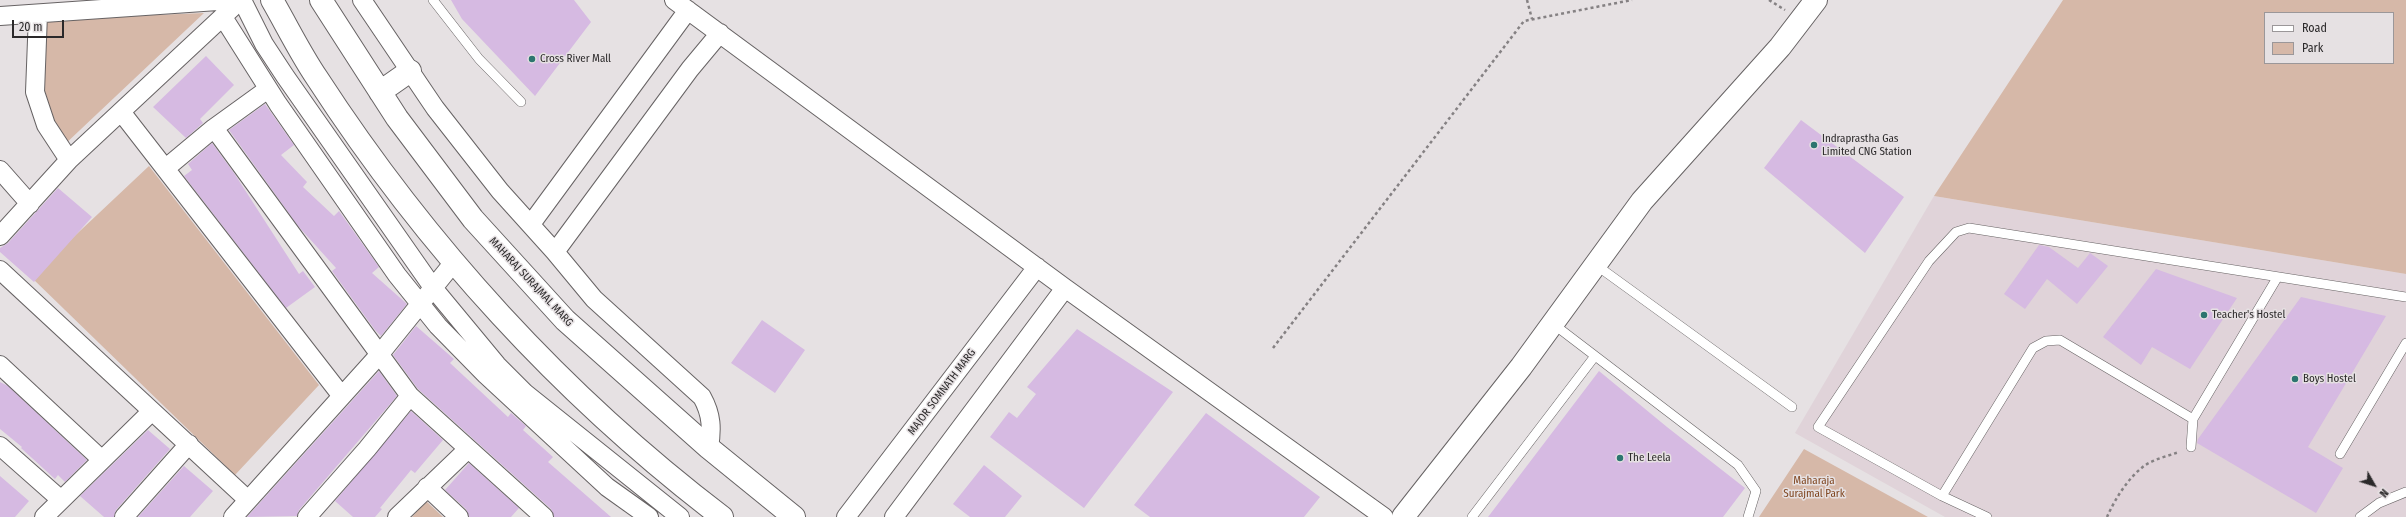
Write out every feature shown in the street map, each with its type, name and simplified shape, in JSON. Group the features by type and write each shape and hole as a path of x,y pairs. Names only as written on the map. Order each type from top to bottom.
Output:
{"main road":[{"path":"272,0 316,77 374,162 454,262 532,350 620,433 722,517"},
{"name":"MAHARAJ SURAJMAL MARG","path":"321,0 380,92 473,219 565,320 709,448 794,517"},
{"path":"1403,517 1596,265 1642,201 1780,47 1816,0"},
{"path":"380,92 410,71"}],"street":[{"path":"0,16 232,0"},
{"path":"0,236 69,160 122,113 241,0 264,44 285,76 434,290 497,365 525,393 680,517"},
{"path":"362,0 435,108 500,190 555,252 594,300 702,397 709,409 712,427 709,448"},
{"path":"531,224 681,5 1037,267 1384,517"},
{"path":"38,14 35,92 46,125 69,160"},
{"path":"223,17 268,89 397,275 438,326 534,420 607,487 648,517"},
{"path":"555,252 690,69 720,33"},
{"path":"166,168 214,128 268,89"},
{"path":"122,113 341,395"},
{"path":"214,128 300,242 410,396 544,517"},
{"path":"0,170 30,204"},
{"path":"233,517 379,354 434,290 454,262"},
{"name":"MAJOR SOMNATH MARG","path":"846,517 1037,267"},
{"path":"0,270 248,500"},
{"path":"894,517 1066,288"},
{"path":"0,365 101,459"},
{"path":"307,517 367,449 410,396"},
{"path":"44,517 60,499 101,459 152,412"},
{"path":"124,517 189,444"},
{"path":"0,446 60,499"},
{"path":"397,517 427,486 468,449"},
{"path":"427,486 459,517"}],"lane":[{"path":"433,0 478,59 521,102"},
{"path":"1987,517 1942,496 1818,427 1930,260 1956,232 1969,228 2277,278 2406,297"},
{"path":"1596,265 1792,407"},
{"path":"2191,447 2193,419 2277,278"},
{"path":"1552,323 1738,464 1756,490 1748,517"},
{"path":"1942,496 2033,348 2046,341 2060,340 2193,419"},
{"path":"2340,454 2406,343"},
{"path":"1472,517 1595,356"},
{"path":"2360,517 2379,502 2406,492"}],"path":[{"path":"1527,0 1532,19"},
{"path":"1272,348 1524,21 1632,0"},
{"path":"2107,517 2113,504 2129,481 2144,466 2191,447"}],"shaded area":[{"path":"1934,196 2406,274 2406,517 1945,517 1795,433"}],"green space":[{"path":"2063,0 2406,0 2406,274 1934,196"},
{"path":"204,13 62,147 35,117 32,20"},
{"path":"149,166 319,385 235,475 31,277"},
{"name":"Maharaja Surajmal Park","path":"1804,449 1928,517 1759,517"},
{"path":"426,501 443,517 412,517"}],"building":[{"name":"Cross River Mall","path":"451,0 574,0 591,22 535,96 462,19"},
{"path":"206,56 234,85 200,119 203,123 186,138 153,107"},
{"path":"265,104 294,145 281,155 307,182 303,187 334,216 339,211 379,267 372,273 407,304 381,336 332,271 336,268 298,226 229,130"},
{"path":"1801,120 1904,197 1865,253 1764,168"},
{"path":"212,143 234,173 299,274 303,271 315,287 286,308 184,176 192,170 188,164"},
{"path":"58,188 92,217 34,282 0,252 0,248 8,243"},
{"path":"2039,245 2049,247 2078,268 2090,253 2108,266 2077,304 2047,279 2025,309 2004,294"},
{"name":"Teacher's Hostel","path":"2156,269 2237,298 2190,369 2152,347 2141,365 2103,337"},
{"name":"Boys Hostel","path":"2301,297 2386,316 2308,447 2343,468 2316,513 2197,443 2198,439"},
{"path":"762,320 805,350 775,393 731,363"},
{"path":"416,326 454,359 450,363 508,417 511,413 526,426 523,430 553,457 548,462 611,517 554,517 551,509 418,389 393,355"},
{"path":"1077,329 1173,392 1084,508 990,437 1009,412 1017,418 1036,394 1027,387"},
{"path":"379,371 397,396 299,510 297,516 247,517"},
{"name":"The Leela","path":"1599,371 1745,488 1723,517 1488,517"},
{"path":"0,382 8,386 87,460 65,482 58,475 55,479 21,448 22,447 0,429"},
{"path":"411,411 443,440 415,473 411,470 380,508 382,509 375,517 353,517 335,501"},
{"path":"1206,413 1320,497 1304,517 1150,517 1134,505"},
{"path":"148,430 170,449 116,510 114,517 104,517 80,496"},
{"path":"469,463 519,508 511,517 469,517 466,509 445,490"},
{"path":"984,465 1022,496 1005,517 970,517 953,504"},
{"path":"184,466 213,491 190,517 138,517"},
{"path":"0,476 29,501 15,517 0,517"}],"place":[{"name":"Cross River Mall","path":"532,59"},
{"name":"Indraprastha Gas Limited CNG Station","path":"1814,145"},
{"name":"Teacher's Hostel","path":"2204,315"},
{"name":"Boys Hostel","path":"2295,379"},
{"name":"The Leela","path":"1620,458"}]}
